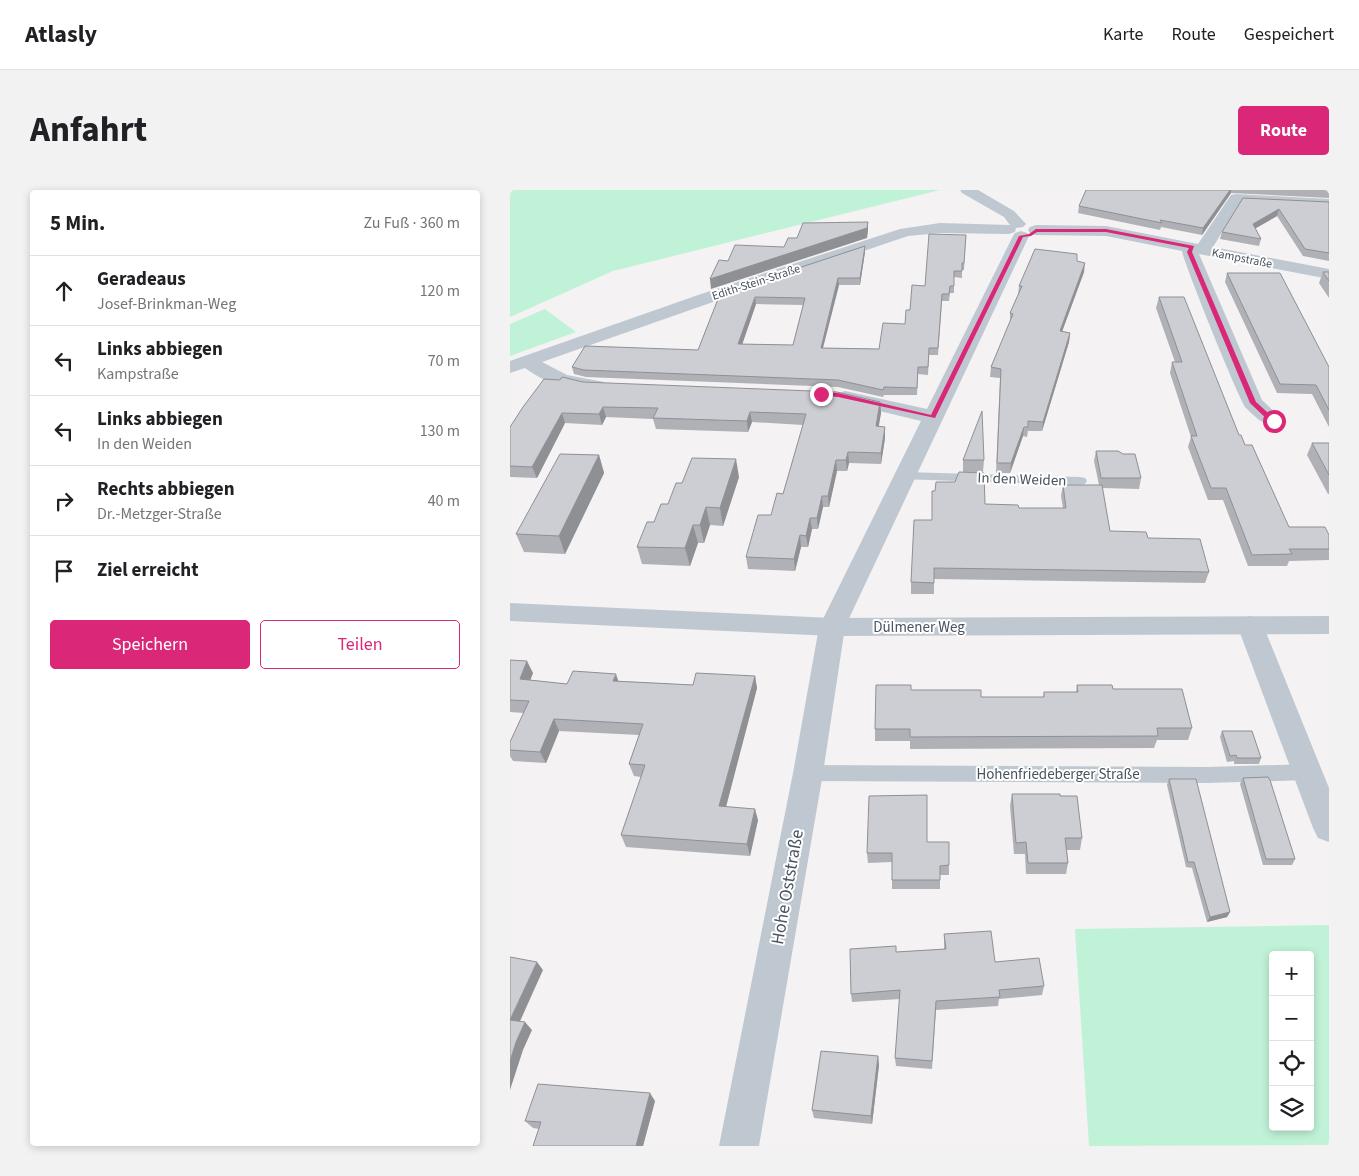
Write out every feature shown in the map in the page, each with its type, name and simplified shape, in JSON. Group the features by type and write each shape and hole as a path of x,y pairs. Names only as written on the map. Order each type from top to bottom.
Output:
{"street":[{"path":"832,627 1021,230 1009,214 967,190"},
{"path":"1274,421 1253,403 1190,252 1197,248 1236,198 1329,203"},
{"name":"Edith-Stein-Straße","path":"519,364 707,298 906,232 940,228 1021,230"},
{"name":"Kampstraße","path":"1021,230 1106,231 1329,274"},
{"path":"519,364 563,381 586,385 616,386"},
{"path":"829,394 933,417"},
{"name":"Dülmener Weg","path":"510,612 832,627 1329,625"},
{"path":"1250,626 1329,828"},
{"name":"Hohe Oststraße","path":"739,1146 808,774 832,627"}],"lane":[{"name":"In den Weiden","path":"904,476 1080,481"},
{"name":"Hohenfriedeberger Straße","path":"808,774 1208,775 1308,772"}],"green space":[{"path":"510,190 940,190 613,271 510,317"},
{"path":"545,309 576,332 510,356 510,324"},
{"path":"1329,925 1329,1145 1089,1146 1075,929"}],"building":[{"path":"1086,190 1230,190 1203,228 1160,220 1162,223 1079,206"},
{"path":"1243,198 1329,202 1329,253 1305,249 1279,209 1253,224 1261,239 1222,232"},
{"path":"868,222 867,228 710,279 719,260 728,261 735,245 784,247 788,238 797,238 803,223"},
{"path":"929,234 966,235 962,271 954,271 954,286 950,286 949,294 942,294 938,348 929,348 928,367 918,367 917,388 884,387 883,390 838,380 584,370 572,367 585,346 698,350 720,294 865,246 860,278 838,278 821,348 879,349 883,323 905,324 906,310 910,310 912,285 925,286","holes":["755,297 805,298 793,345 738,344"]},
{"path":"1035,249 1077,254 1077,261 1085,263 1060,331 1070,333 1043,422 1028,421 1028,427 1024,427 1011,463 997,463 1001,369 991,367 1013,314 1010,313 1022,286 1019,286"},
{"path":"1323,272 1329,272 1329,281"},
{"path":"1227,273 1280,273 1329,367 1329,410 1316,385 1280,384"},
{"path":"1159,297 1184,297 1239,435 1241,435 1245,445 1252,445 1289,527 1325,527 1329,535 1329,549 1289,549 1292,554 1252,555 1226,488 1211,488 1191,436 1197,436 1172,362 1182,362"},
{"path":"562,377 583,382 837,392 880,402 876,426 885,427 881,453 848,452 846,460 836,460 828,496 822,496 817,518 810,518 806,536 800,535 794,559 746,557 758,515 771,515 777,493 783,494 806,414 750,412 747,421 653,418 658,408 603,407 599,414 562,413 532,467 510,466 510,427 544,379 560,380"},
{"path":"982,411 984,460 963,460"},
{"path":"1312,443 1329,443 1329,475"},
{"path":"1096,451 1118,451 1123,454 1135,454 1141,478 1101,478"},
{"path":"560,454 599,455 559,536 516,534"},
{"path":"692,458 736,459 720,508 706,507 700,525 693,525 685,548 637,547 647,522 654,522 661,504 668,504 676,483 682,483"},
{"path":"959,472 984,473 985,504 1018,505 1019,508 1066,508 1063,485 1102,485 1110,531 1146,532 1148,538 1200,539 1209,572 934,568 934,583 911,582 914,520 932,520 932,491 935,491 936,482 955,482"},
{"path":"510,660 527,661 520,679 567,684 573,671 616,674 613,681 693,685 696,673 755,676 719,806 755,809 747,844 621,835 645,765 629,764 643,724 554,719 540,752 510,750 510,742 529,701 510,700"},
{"path":"876,685 911,685 911,690 981,690 981,697 1044,697 1044,692 1078,692 1077,685 1112,685 1113,689 1182,689 1192,728 1157,728 1158,736 910,737 910,729 875,729"},
{"path":"1222,731 1252,731 1261,758 1237,758 1236,755 1230,756"},
{"path":"1268,777 1295,859 1266,859 1243,778"},
{"path":"1169,779 1196,779 1230,912 1210,917 1194,862 1188,862"},
{"path":"1012,794 1077,796 1082,838 1065,838 1068,863 1028,863 1026,842 1016,843"},
{"path":"927,795 927,842 949,842 949,865 940,866 940,880 892,880 892,853 867,853 869,796"},
{"path":"991,931 995,962 1039,958 1044,986 999,990 1000,997 936,1001 932,1061 895,1058 900,990 851,994 850,949 896,946 896,952 946,949 944,934"},
{"path":"510,957 537,962 510,1020"},
{"path":"510,1020 525,1022 510,1061"},
{"path":"821,1051 878,1056 871,1116 812,1110"},
{"path":"538,1084 650,1093 636,1146 533,1146 541,1122 525,1121"}],"route":[{"path":"821,394 838,395 933,417 1021,236 1033,234 1036,230 1106,231 1192,248 1190,252 1253,403 1274,421"}]}
